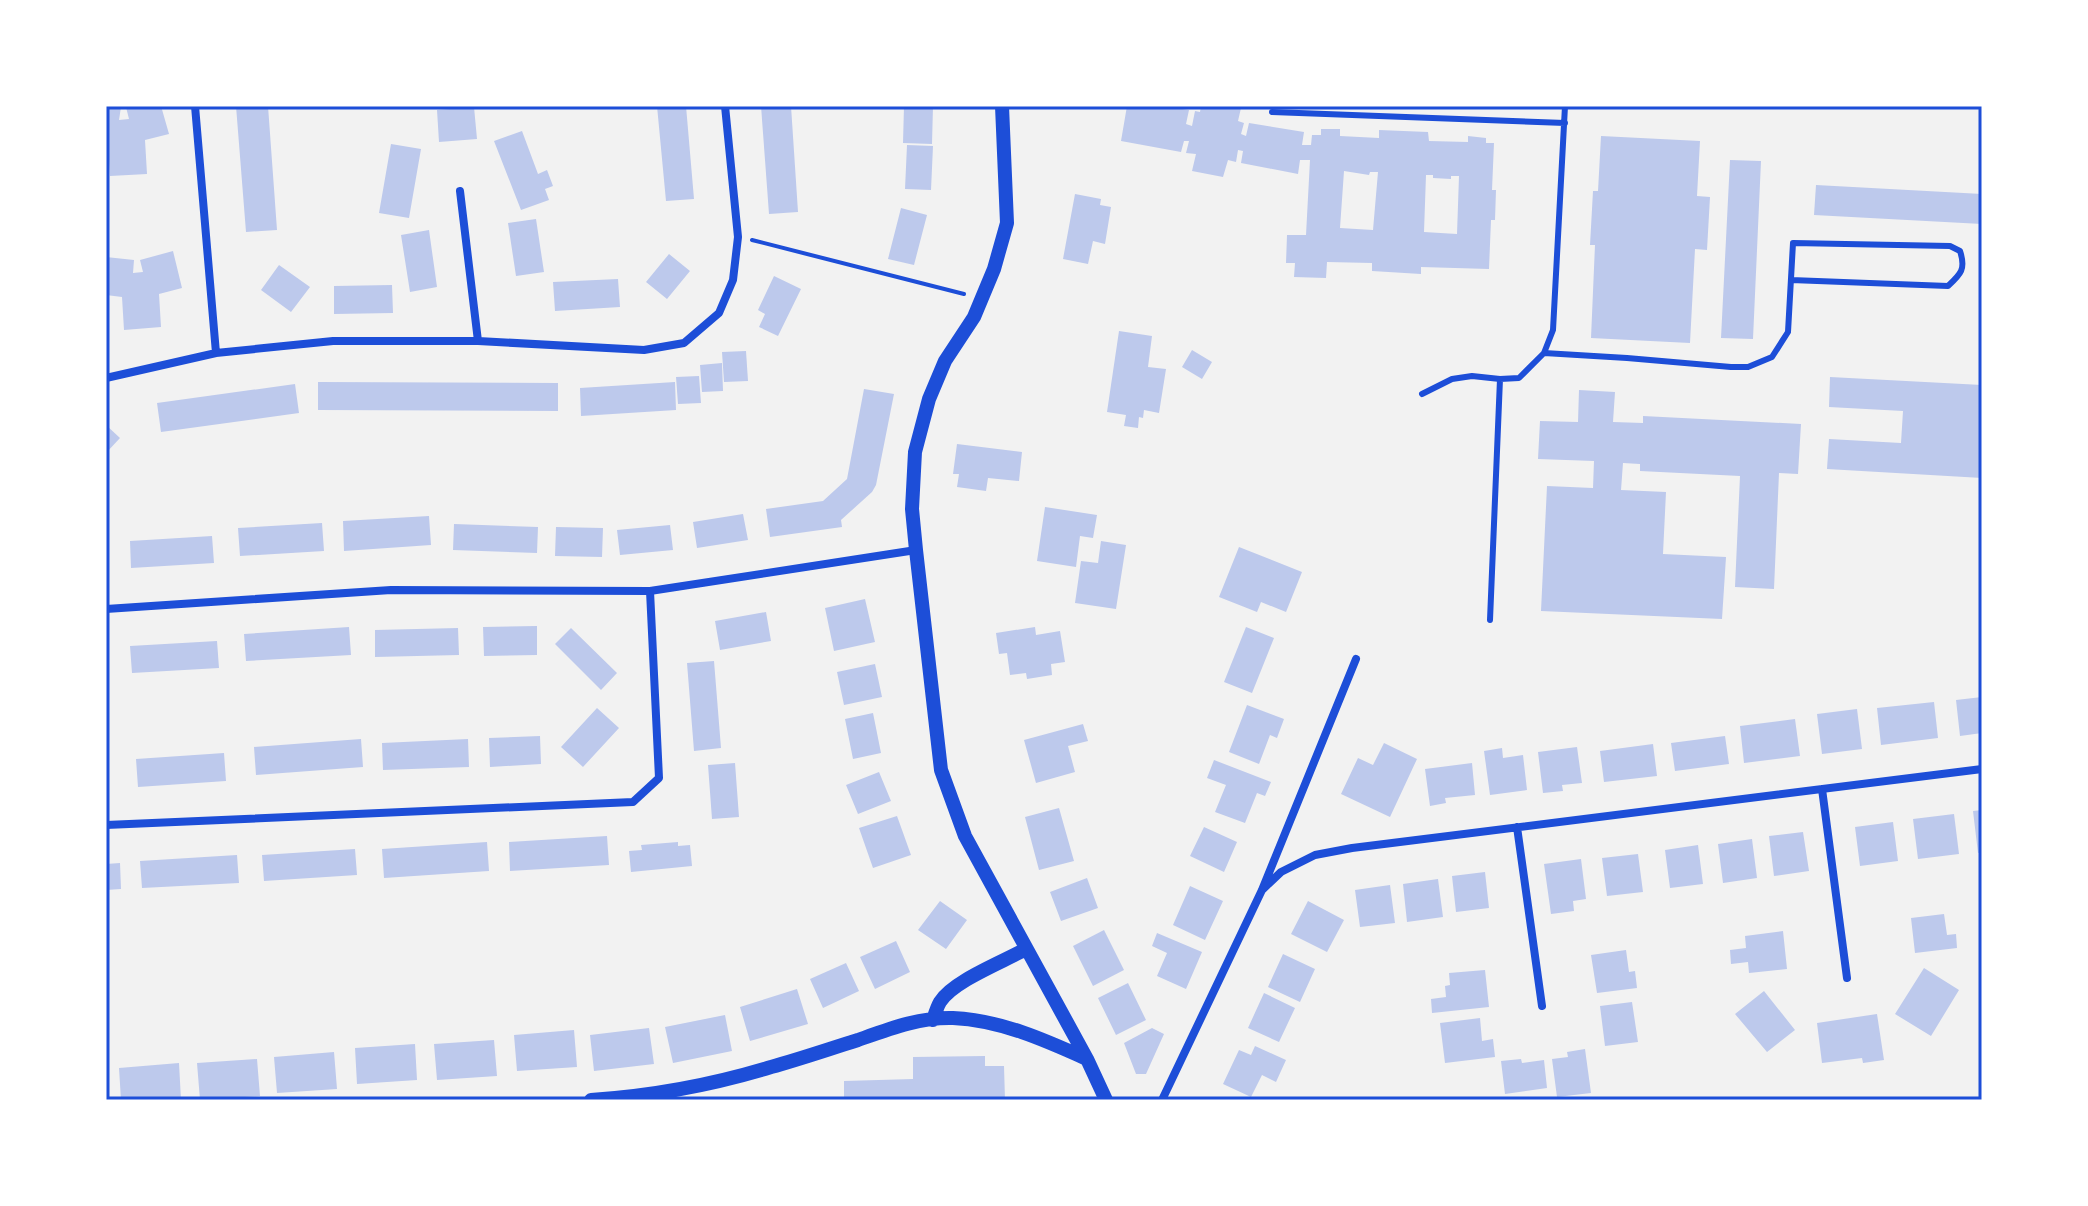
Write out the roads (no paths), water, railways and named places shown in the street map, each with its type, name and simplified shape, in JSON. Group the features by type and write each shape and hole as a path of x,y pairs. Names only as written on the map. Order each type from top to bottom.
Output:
{"street":[{"path":"195,106 216,353"},
{"path":"106,378 216,353 333,341 478,341 644,350 684,343 719,313 733,280 738,237 725,106"},
{"path":"1002,106 1007,223 994,269 974,317 945,361 929,399 915,452 912,509 916,550 941,770 965,836 1087,1059 1106,1100"},
{"path":"460,191 478,341"},
{"path":"106,609 391,590 650,591 916,550"},
{"path":"106,825 633,802 659,778 650,591"},
{"path":"1162,1100 1262,890 1356,659"},
{"path":"1262,890 1281,872 1315,855 1352,848 1982,769"},
{"path":"1822,789 1847,978"},
{"path":"1517,827 1542,1006"},
{"path":"933,1020 939,1003 947,993 1026,949"},
{"path":"591,1100 634,1098 698,1086 769,1068 891,1027 953,1018 989,1023 1036,1036 1087,1059"}],"lane":[{"path":"1407,106 1407,117"},
{"path":"1422,394 1452,379 1472,376 1519,378 1544,353 1553,330 1565,106"},
{"path":"1272,112 1565,123"},
{"path":"1544,353 1748,367 1772,357 1788,332 1793,243 1950,246 1960,251 1963,261 1961,275 1948,286 1791,280"},
{"path":"1490,620 1500,379"}]}
